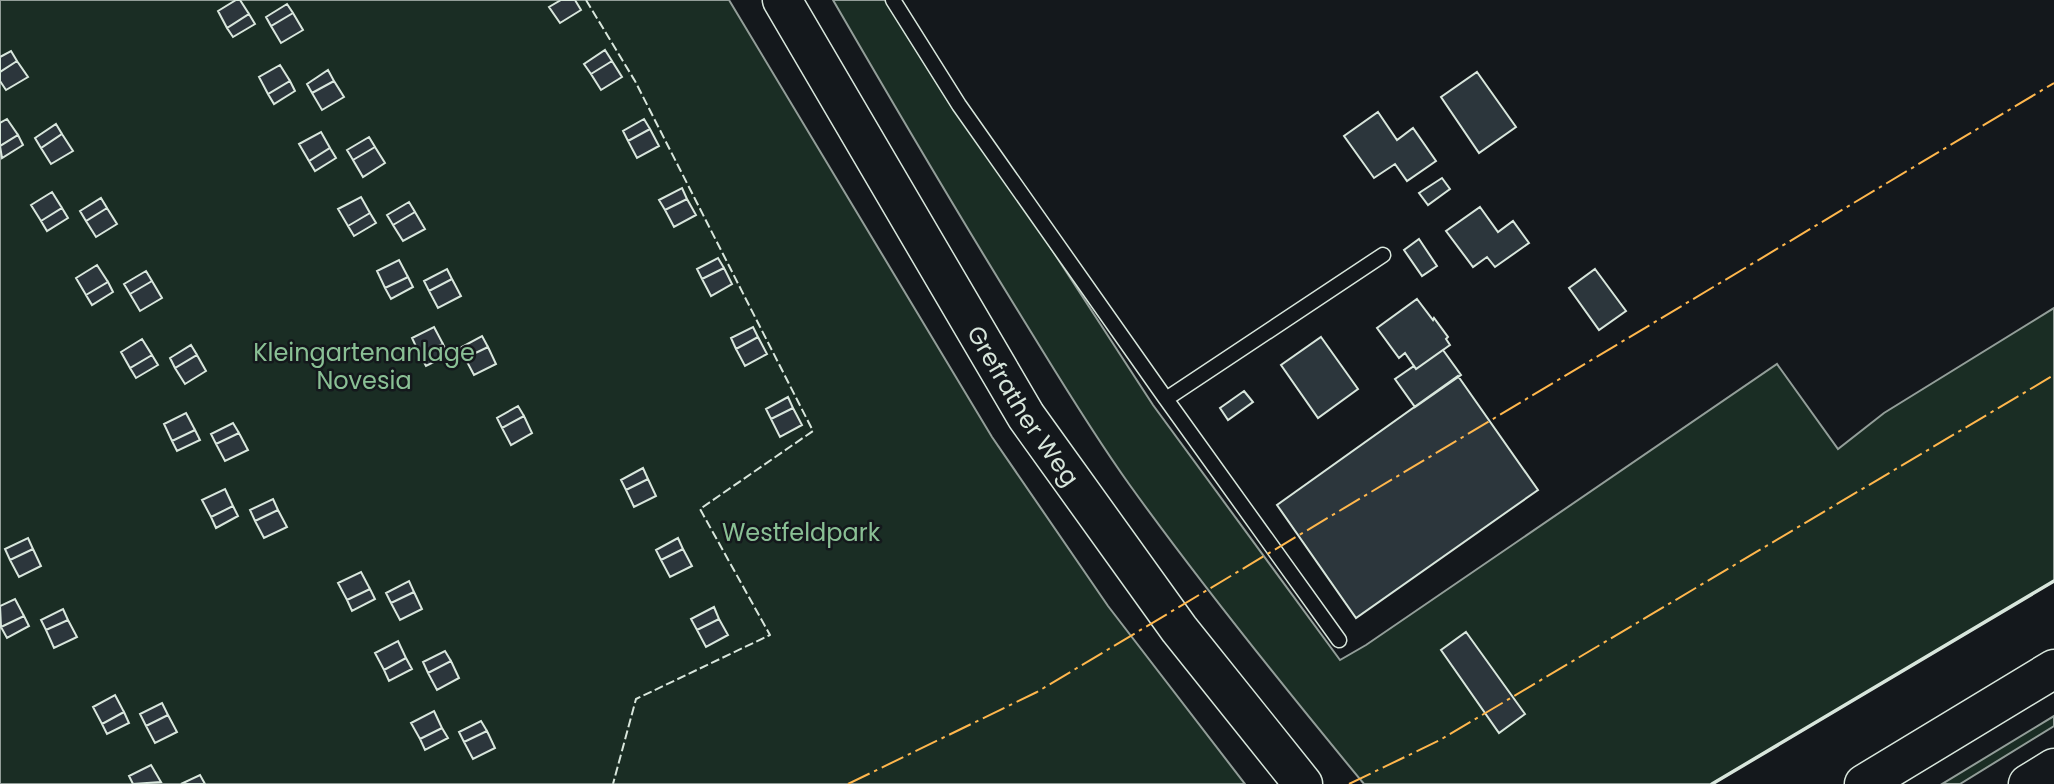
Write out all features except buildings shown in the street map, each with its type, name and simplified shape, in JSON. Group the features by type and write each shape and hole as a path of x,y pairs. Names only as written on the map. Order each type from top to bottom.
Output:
{"main road":[{"name":"Grefrather Weg","path":"782,0 1026,416 1179,629 1303,784"},
{"path":"1864,784 2054,669"},
{"path":"2028,784 2054,768"}],"lane":[{"path":"893,0 959,105 1339,640"},
{"path":"1166,399 1383,255"}],"green space":[{"name":"Kleingartenanlage Novesia","path":"0,0 729,0 992,437 1108,606 1245,784 0,784"},
{"path":"833,0 885,0 952,107 1030,216 1153,405 1340,660 1366,645 1777,364 1838,449 1884,413 2054,308 2054,581 1712,784 1364,784 1215,598 1115,464 975,240"},
{"path":"2054,716 2054,726 1960,784 1942,784"}],"fence":[{"path":"586,0 635,81 813,431 700,509 770,635 636,699 613,784"}],"wall":[{"path":"1712,784 2054,581"}],"power":[{"path":"848,784 1037,692 2054,83"},
{"path":"1349,784 1440,740 2054,375"}],"park label":[{"name":"Westfeldpark","path":"801,532"}]}
